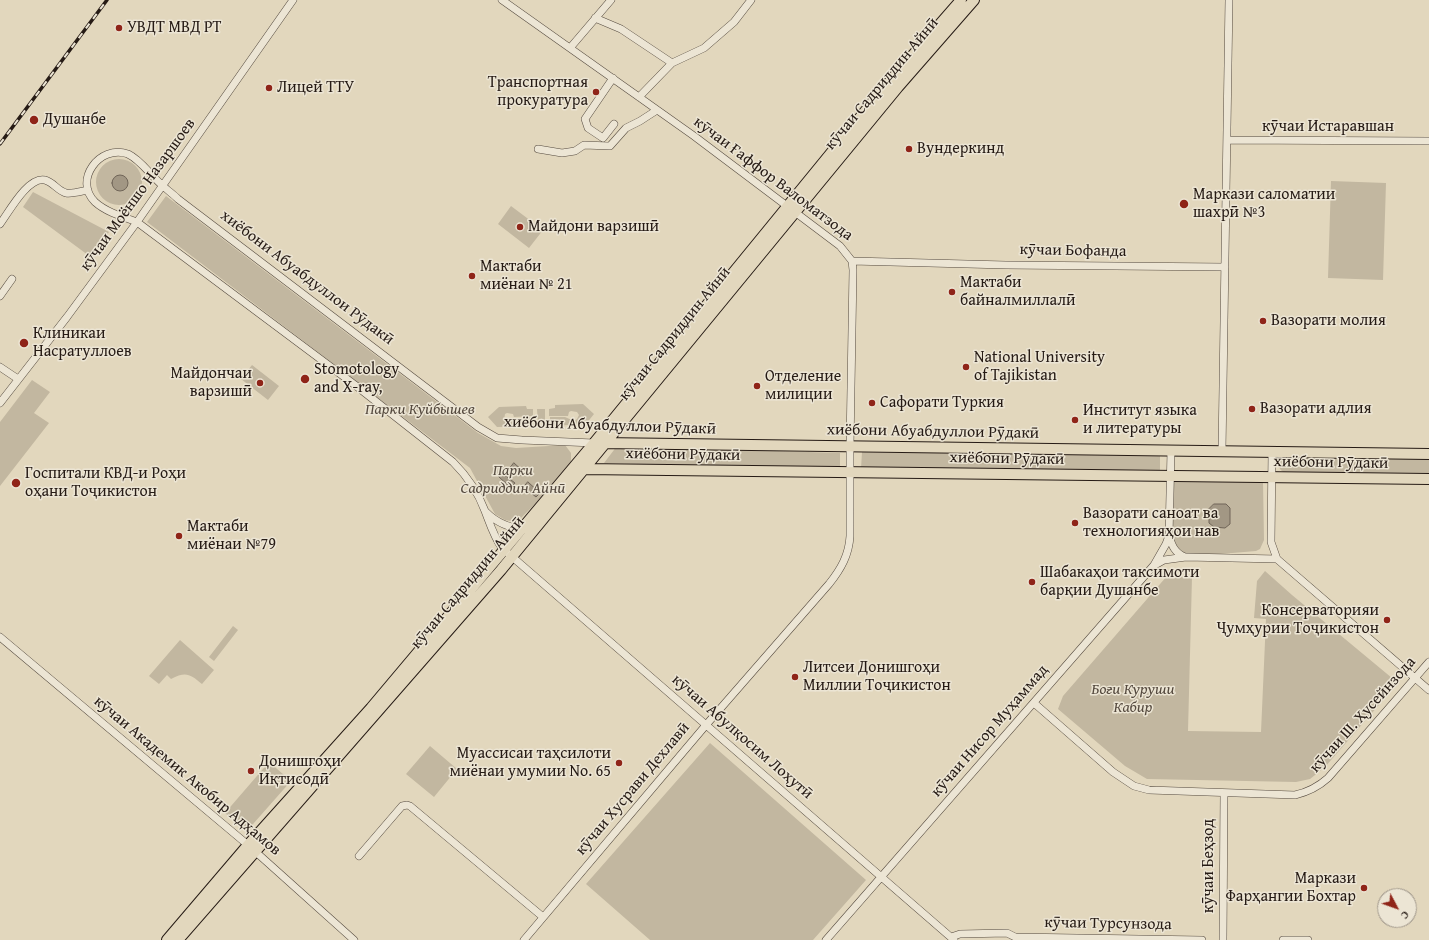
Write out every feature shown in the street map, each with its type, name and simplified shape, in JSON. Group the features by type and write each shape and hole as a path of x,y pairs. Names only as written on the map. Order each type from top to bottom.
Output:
{"highway":[{"name":"кӯчаи Садриддин Айнӣ","path":"167,940 251,848 469,600 508,553 533,530 606,443 686,338 911,64 961,0"},
{"name":"кӯчаи Садриддин Айнӣ","path":"911,64 974,0"},
{"name":"кӯчаи Садриддин Айнӣ","path":"508,553 522,529 594,443 686,338"},
{"name":"хиёбони Абуабдуллои Рӯдакӣ","path":"594,443 1429,454"},
{"name":"хиёбони Рӯдакӣ","path":"584,469 1429,479"},
{"name":"кӯчаи Садриддин Айнӣ","path":"178,940 251,848"}],"street":[{"name":"кӯчаи Моёншо Назаршоев","path":"0,403 67,317 137,222 293,0"},
{"name":"кӯчаи Ғаффор Валоматзода","path":"502,0 718,154 840,246 852,261 850,541 847,556 842,566"},
{"path":"570,48 611,0"},
{"path":"639,97 672,63 704,48 734,22 751,0"},
{"path":"1222,451 1229,0"},
{"path":"596,18 622,29 672,63"},
{"path":"612,78 585,119 588,128 603,138 614,124"},
{"path":"538,149 562,153 575,151 584,145 610,146 626,128 657,110"},
{"name":"кӯчаи Истаравшан","path":"1228,140 1429,142"},
{"name":"хиёбони Абуабдуллои Рӯдакӣ","path":"88,190 87,177 93,165 102,156 115,152 128,154 139,162 162,186 480,428 497,438 594,443"},
{"path":"0,224 28,185 37,180 45,180 63,192 68,193 88,190 94,202 105,209 137,222 338,372 453,462 465,474 486,512 495,536 500,545 508,553"},
{"name":"кӯчаи Бофанда","path":"852,261 1225,267"},
{"path":"0,296 12,279"},
{"path":"0,367 18,379"},
{"name":"кӯчаи Нисор Муҳаммад","path":"826,940 1154,565 1169,536 1170,451"},
{"path":"1262,558 1268,550 1271,542 1272,452"},
{"path":"486,512 503,525 533,530"},
{"name":"кӯчаи Нисор Муҳаммад","path":"1169,536 1175,551 1186,557"},
{"path":"1271,542 1277,559 1429,690"},
{"name":"кӯчаи Абулқосим Лоҳутӣ","path":"508,553 952,939"},
{"path":"1154,565 1164,560 1186,557 1277,559"},
{"name":"кӯчаи Хусрави Дехлавӣ","path":"524,940 706,724 829,584 842,566"},
{"name":"кӯчаи Академик Акобир Адҳамов","path":"0,637 251,848 354,940"},
{"name":"кӯчаи Ш. Ҳусейнзода","path":"1034,703 1108,768 1134,786 1155,790 1295,795 1308,792 1316,788 1331,775 1429,662"},
{"name":"кӯчаи Беҳзод","path":"1223,940 1224,793"},
{"path":"359,856 402,806 407,805 543,917"},
{"name":"кӯчаи Турсунзода","path":"952,939 960,934 1007,933 1014,939 1202,940"},
{"path":"1283,940 1308,940"}],"green space":[{"path":"119,159 132,163 138,169 142,182 138,195 132,201 119,205 106,201 100,195 96,182 100,169 106,163"},
{"path":"1331,181 1386,183 1383,280 1328,278"},
{"path":"33,192 109,232 92,258 23,207"},
{"name":"Парки Куйбышев","path":"166,196 478,433 501,446 516,448 565,445 571,453 571,462 535,504 517,522 505,520 495,514 470,468 147,222"},
{"name":"Майдони варзишӣ","path":"511,206 543,230 529,248 498,224"},
{"name":"Майдончаи варзишӣ","path":"252,365 279,386 268,400 241,379"},
{"path":"32,380 50,392 34,413 49,423 0,486 0,422"},
{"path":"583,404 594,414 586,424 550,426 550,417 565,417 574,421 579,415 577,412 571,411 569,412 568,416 549,416 549,409 555,408 555,405"},
{"path":"526,406 527,409 533,409 533,416 514,417 513,414 507,413 505,414 504,420 509,423 517,418 531,417 533,419 533,426 497,427 488,417 499,407"},
{"path":"537,409 545,409 545,422 538,423"},
{"path":"617,446 840,453 840,470 604,463"},
{"path":"862,452 1160,456 1160,473 861,469"},
{"path":"1285,457 1429,459 1429,476 1285,473 1280,469 1279,464 1280,460"},
{"path":"1174,482 1263,482 1264,540 1260,549 1256,551 1220,554 1186,554 1179,549 1172,536"},
{"name":"Боғи Куруши Кабир","path":"1265,571 1398,683 1325,767 1310,779 1296,782 1147,779 1125,766 1058,709 1063,696 1167,576 1192,577 1188,731 1261,732 1266,619 1254,618 1257,581"},
{"path":"233,626 238,630 214,661 209,657"},
{"path":"180,640 214,670 202,684 191,676 184,674 171,679 167,675 159,684 149,676"},
{"path":"710,743 866,880 813,940 650,940 586,884"},
{"path":"430,746 457,769 434,797 406,774"},
{"path":"269,762 291,781 246,832 225,813"}],"shaded area":[{"path":"117,175 123,175 128,180 126,189 123,191 117,191 112,186 112,180"},
{"path":"514,463 524,472 521,476 511,467"},
{"path":"502,473 515,483 511,488 499,477"},
{"path":"528,482 540,493 536,497 524,487"},
{"path":"1214,504 1226,504 1230,508 1230,524 1225,528 1214,527 1209,523 1209,509"}],"railway":[{"path":"0,144 107,0"}],"place":[{"name":"УВДТ МВД РТ","path":"119,28"},
{"name":"Лицей ТТУ","path":"269,88"},
{"name":"Транспортная прокуратура","path":"596,92"},
{"name":"Душанбе","path":"34,120"},
{"name":"Вундеркинд","path":"909,149"},
{"name":"Маркази саломатии шахрӣ №3","path":"1184,204"},
{"name":"Майдони варзишӣ","path":"520,227"},
{"name":"Мактаби миёнаи № 21","path":"472,276"},
{"name":"Мактаби байналмиллалӣ","path":"952,292"},
{"name":"Вазорати молия","path":"1263,321"},
{"name":"Клиникаи Насратуллоев","path":"24,343"},
{"name":"National University of Tajikistan","path":"966,367"},
{"name":"Stomotology and X-ray,","path":"305,379"},
{"name":"Майдончаи варзишӣ","path":"260,383"},
{"name":"Отделение милиции","path":"757,386"},
{"name":"Сафорати Туркия","path":"872,403"},
{"name":"Вазорати адлия","path":"1252,409"},
{"name":"Институт языка и литературы","path":"1075,420"},
{"name":"Госпитали КВД-и Роҳи оҳани Тоҷикистон","path":"16,483"},
{"name":"Вазорати саноат ва технологияҳои нав","path":"1075,523"},
{"name":"Мактаби миёнаи №79","path":"179,536"},
{"name":"Шабакаҳои таксимоти барқии Душанбе","path":"1032,582"},
{"name":"Консерваторияи Ҷумҳурии Тоҷикистон","path":"1387,620"},
{"name":"Литсеи Донишгоҳи Миллии Тоҷикистон","path":"795,677"},
{"name":"Муассисаи таҳсилоти миёнаи умумии No. 65","path":"619,763"},
{"name":"Донишгоҳи Иқтисодӣ","path":"251,771"},
{"name":"Маркази Фарҳангии Бохтар","path":"1364,888"}],"park label":[{"name":"Парки Садриддин Айнӣ","path":"513,480"}]}
